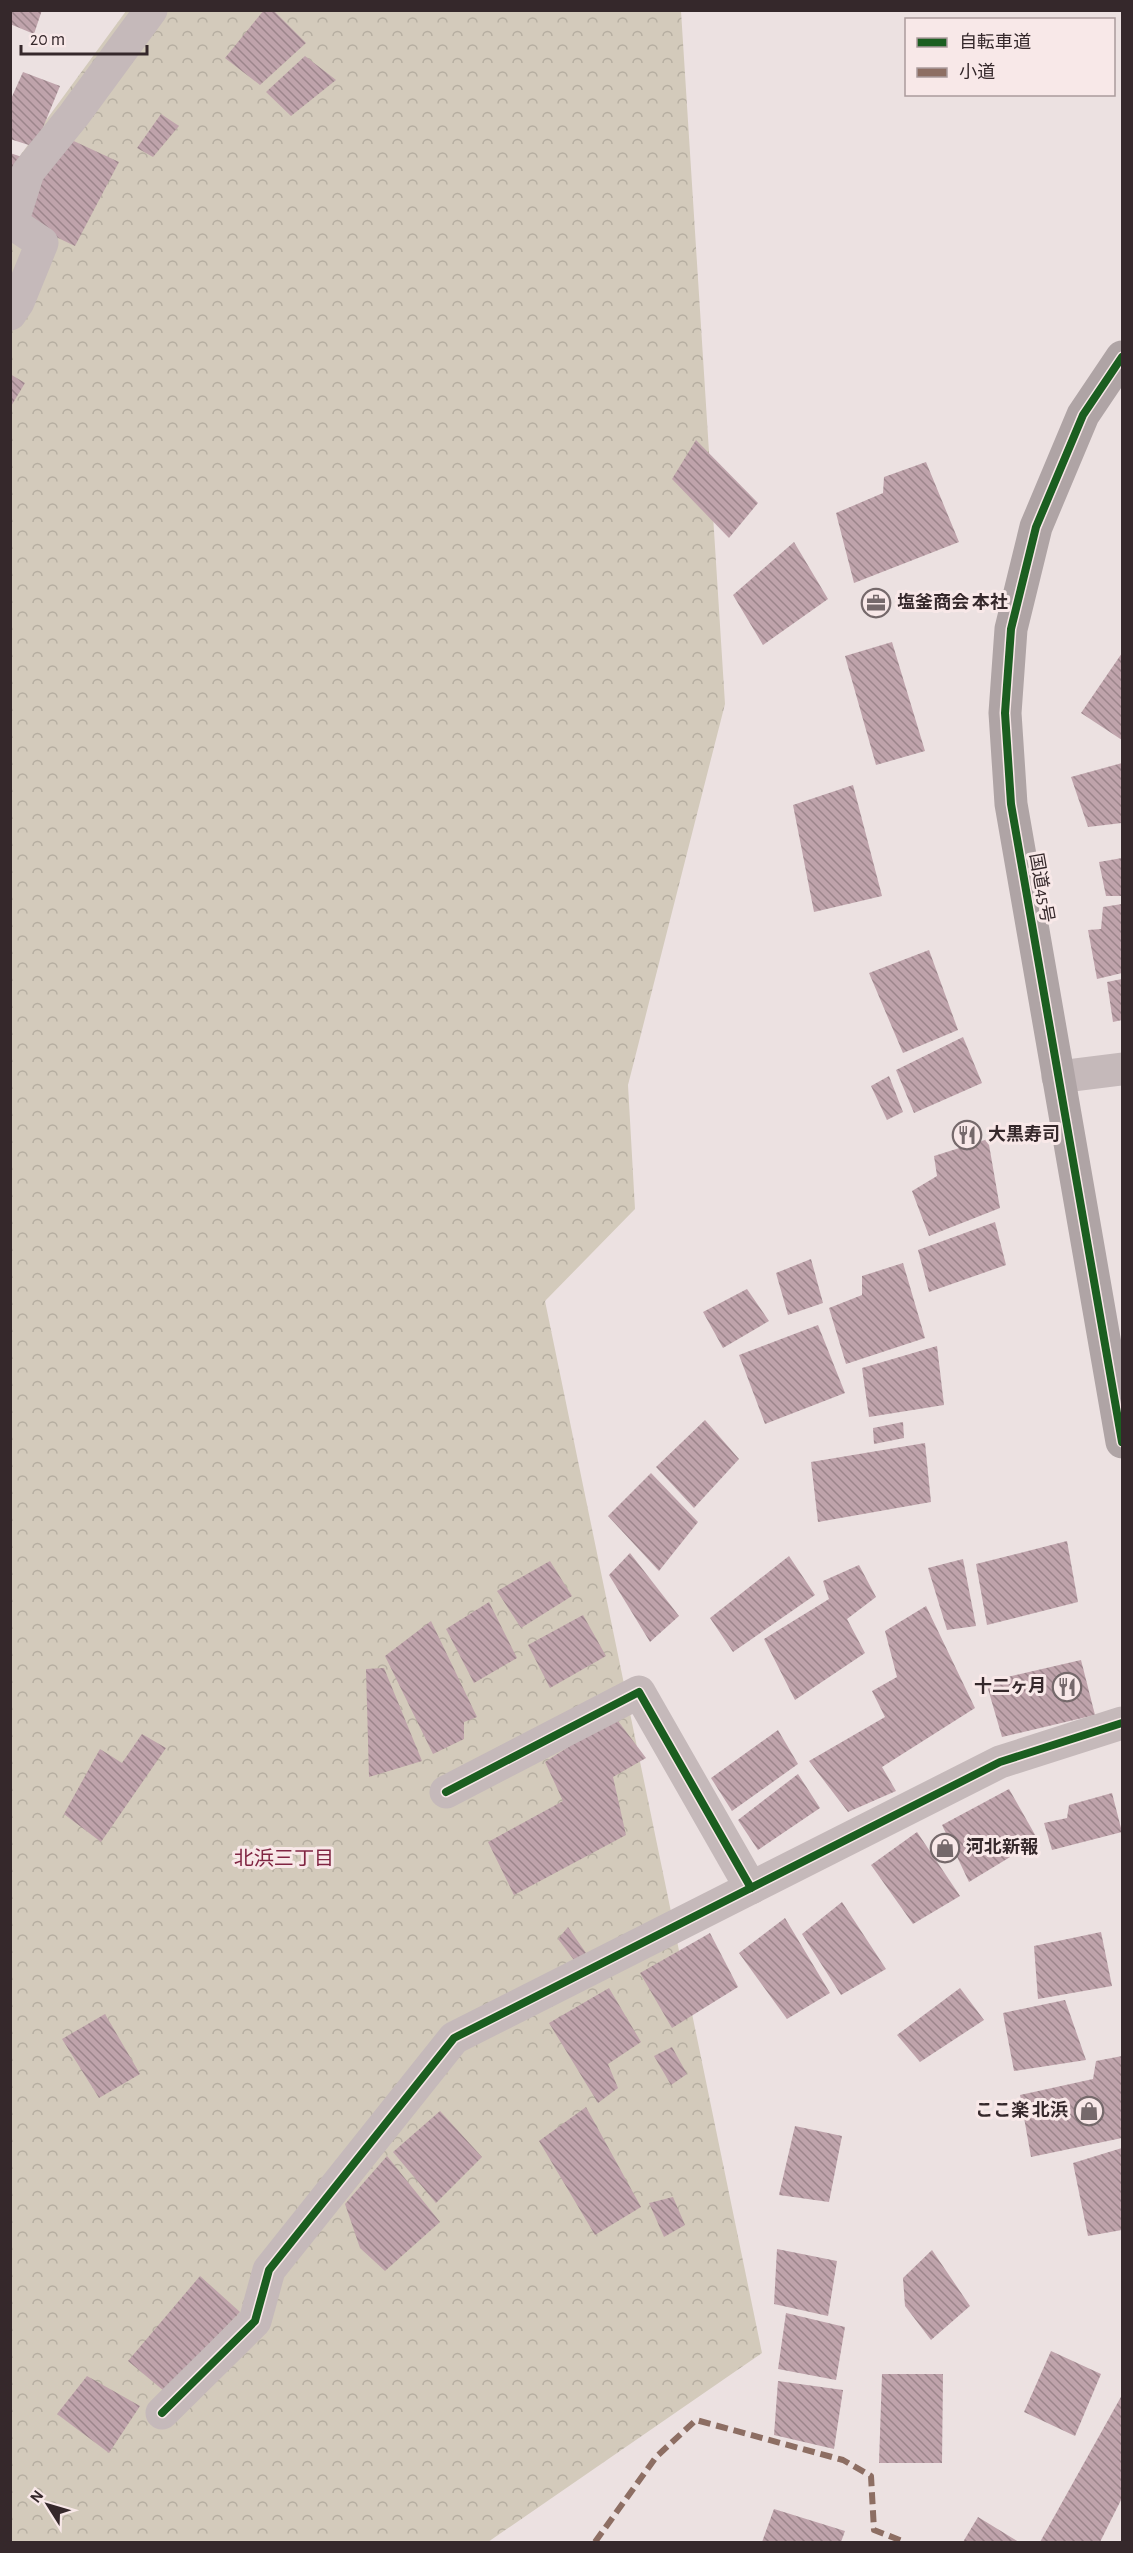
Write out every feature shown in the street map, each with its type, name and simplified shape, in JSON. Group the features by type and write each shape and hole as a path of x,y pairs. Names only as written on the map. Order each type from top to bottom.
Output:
{"highway":[{"name":"国道45号","path":"1122,357 1083,415 1036,527 1011,629 1005,713 1011,804 1122,1442"}],"street":[{"path":"13,305 42,243 12,223 28,171 74,115 151,10"},
{"path":"1058,1077 1122,1070"},
{"path":"446,1792 639,1692 751,1887"},
{"path":"162,2413 255,2321 269,2270 454,2038 999,1762 1122,1723"}],"green space":[{"path":"126,11 681,11 725,704 628,1085 635,1209 545,1301 762,2353 488,2542 11,2542 11,168"}],"building":[{"path":"10,10 42,10 34,34 10,24"},
{"path":"264,10 273,10 306,43 260,85 225,58"},
{"path":"305,56 336,80 291,116 266,92"},
{"path":"23,72 60,86 35,147 10,139 10,101"},
{"path":"161,114 179,126 153,157 137,148"},
{"path":"63,136 119,162 75,246 20,220"},
{"path":"10,153 25,158 10,195"},
{"path":"10,374 25,383 10,408"},
{"path":"696,440 758,503 729,538 672,479"},
{"path":"926,462 959,542 854,583 836,513 883,493 884,477"},
{"path":"794,542 828,599 763,645 733,595"},
{"path":"892,642 925,751 876,765 845,656"},
{"path":"1122,653 1122,740 1081,713"},
{"path":"1122,763 1122,823 1088,827 1071,777"},
{"path":"853,785 882,896 814,912 793,805"},
{"path":"1122,858 1122,896 1106,896 1099,862"},
{"path":"1122,904 1122,973 1097,979 1088,930 1101,929 1103,907"},
{"path":"929,950 958,1030 903,1053 869,973"},
{"path":"1122,979 1122,1020 1113,1022 1107,982"},
{"path":"963,1037 982,1083 914,1113 896,1070"},
{"path":"889,1076 903,1112 887,1120 871,1086"},
{"path":"988,1139 1000,1208 929,1236 912,1191 937,1176 934,1156"},
{"path":"995,1222 1006,1265 929,1292 918,1250"},
{"path":"811,1259 823,1303 788,1315 776,1273"},
{"path":"903,1263 925,1338 846,1364 829,1308 862,1295 862,1276"},
{"path":"747,1289 769,1321 723,1348 703,1312"},
{"path":"818,1325 845,1393 765,1424 739,1355"},
{"path":"937,1346 944,1405 869,1417 862,1368"},
{"path":"705,1420 739,1459 694,1508 656,1467"},
{"path":"903,1422 904,1438 874,1444 873,1428"},
{"path":"925,1443 931,1502 818,1522 811,1462"},
{"path":"651,1473 698,1522 659,1571 608,1516"},
{"path":"1067,1541 1078,1602 987,1625 976,1564"},
{"path":"630,1553 679,1616 650,1642 609,1575"},
{"path":"789,1556 815,1595 733,1652 710,1618"},
{"path":"963,1559 976,1626 947,1630 928,1568"},
{"path":"550,1561 572,1596 521,1628 497,1591"},
{"path":"859,1565 876,1597 847,1619 865,1653 795,1700 764,1639 829,1599 823,1581"},
{"path":"489,1602 517,1658 474,1683 446,1629"},
{"path":"926,1606 975,1708 882,1767 896,1791 848,1812 809,1761 885,1717 872,1691 897,1677 885,1631"},
{"path":"583,1615 606,1656 550,1688 528,1645"},
{"path":"431,1621 477,1717 464,1722 464,1739 433,1754 385,1656"},
{"path":"1081,1660 1095,1715 1002,1737 986,1682"},
{"path":"384,1668 422,1761 369,1777 366,1669"},
{"path":"615,1717 646,1758 613,1777 626,1835 514,1895 488,1842 563,1801 545,1762"},
{"path":"778,1730 798,1764 732,1811 711,1778"},
{"path":"142,1734 166,1748 101,1842 64,1814 100,1749 122,1763"},
{"path":"798,1774 820,1808 758,1850 738,1820"},
{"path":"1009,1789 1038,1840 969,1882 942,1825"},
{"path":"1112,1793 1122,1832 1052,1850 1044,1823 1067,1818 1069,1805"},
{"path":"917,1832 960,1896 913,1924 871,1865"},
{"path":"842,1902 886,1969 841,1995 802,1934"},
{"path":"785,1918 830,1993 787,2019 739,1953"},
{"path":"568,1927 586,1953 574,1960 558,1939"},
{"path":"1101,1932 1112,1986 1038,1999 1034,1946"},
{"path":"710,1933 738,1987 672,2028 640,1973"},
{"path":"609,1988 641,2042 608,2064 618,2088 598,2103 549,2023"},
{"path":"960,1988 984,2020 920,2062 897,2035"},
{"path":"1065,2000 1086,2060 1014,2071 1003,2013"},
{"path":"105,2014 140,2074 99,2098 62,2039"},
{"path":"672,2047 687,2074 671,2085 654,2056"},
{"path":"1122,2056 1122,2138 1031,2157 1020,2095 1093,2079 1096,2061"},
{"path":"586,2107 641,2207 595,2235 539,2141"},
{"path":"440,2111 482,2157 436,2203 393,2152"},
{"path":"795,2126 842,2136 829,2202 779,2195"},
{"path":"1122,2148 1122,2230 1088,2236 1073,2163"},
{"path":"387,2156 440,2222 385,2271 360,2248 345,2204"},
{"path":"673,2197 685,2225 664,2237 649,2203"},
{"path":"777,2249 837,2261 828,2316 774,2304"},
{"path":"932,2250 970,2306 931,2340 905,2306 903,2278"},
{"path":"200,2276 240,2312 164,2391 128,2361"},
{"path":"786,2313 845,2327 836,2380 778,2369"},
{"path":"1051,2351 1101,2374 1075,2436 1024,2412"},
{"path":"882,2374 943,2374 942,2463 879,2463"},
{"path":"87,2376 140,2406 109,2453 57,2414"},
{"path":"778,2381 843,2390 834,2449 774,2435"},
{"path":"1122,2395 1122,2498 1100,2542 1040,2542"},
{"path":"774,2509 845,2531 841,2542 762,2542"},
{"path":"978,2517 1019,2542 963,2542"}],"marked path":[{"path":"595,2542 656,2457 696,2420 843,2460 871,2476 874,2530 905,2542"}],"cycle path":[{"path":"1122,357 1083,415 1036,527 1011,629 1005,713 1011,804 1122,1442"},
{"path":"446,1792 639,1692 751,1888"},
{"path":"162,2413 255,2321 269,2270 454,2038 1000,1762 1122,1723"}],"place":[{"name":"塩釜商会 本社","path":"876,603"},
{"name":"大黒寿司","path":"967,1135"},
{"name":"十二ヶ月","path":"1067,1687"},
{"name":"河北新報","path":"945,1848"},
{"name":"ここ楽 北浜","path":"1089,2111"}],"district":[{"name":"北浜三丁目","path":"284,1859"}]}
